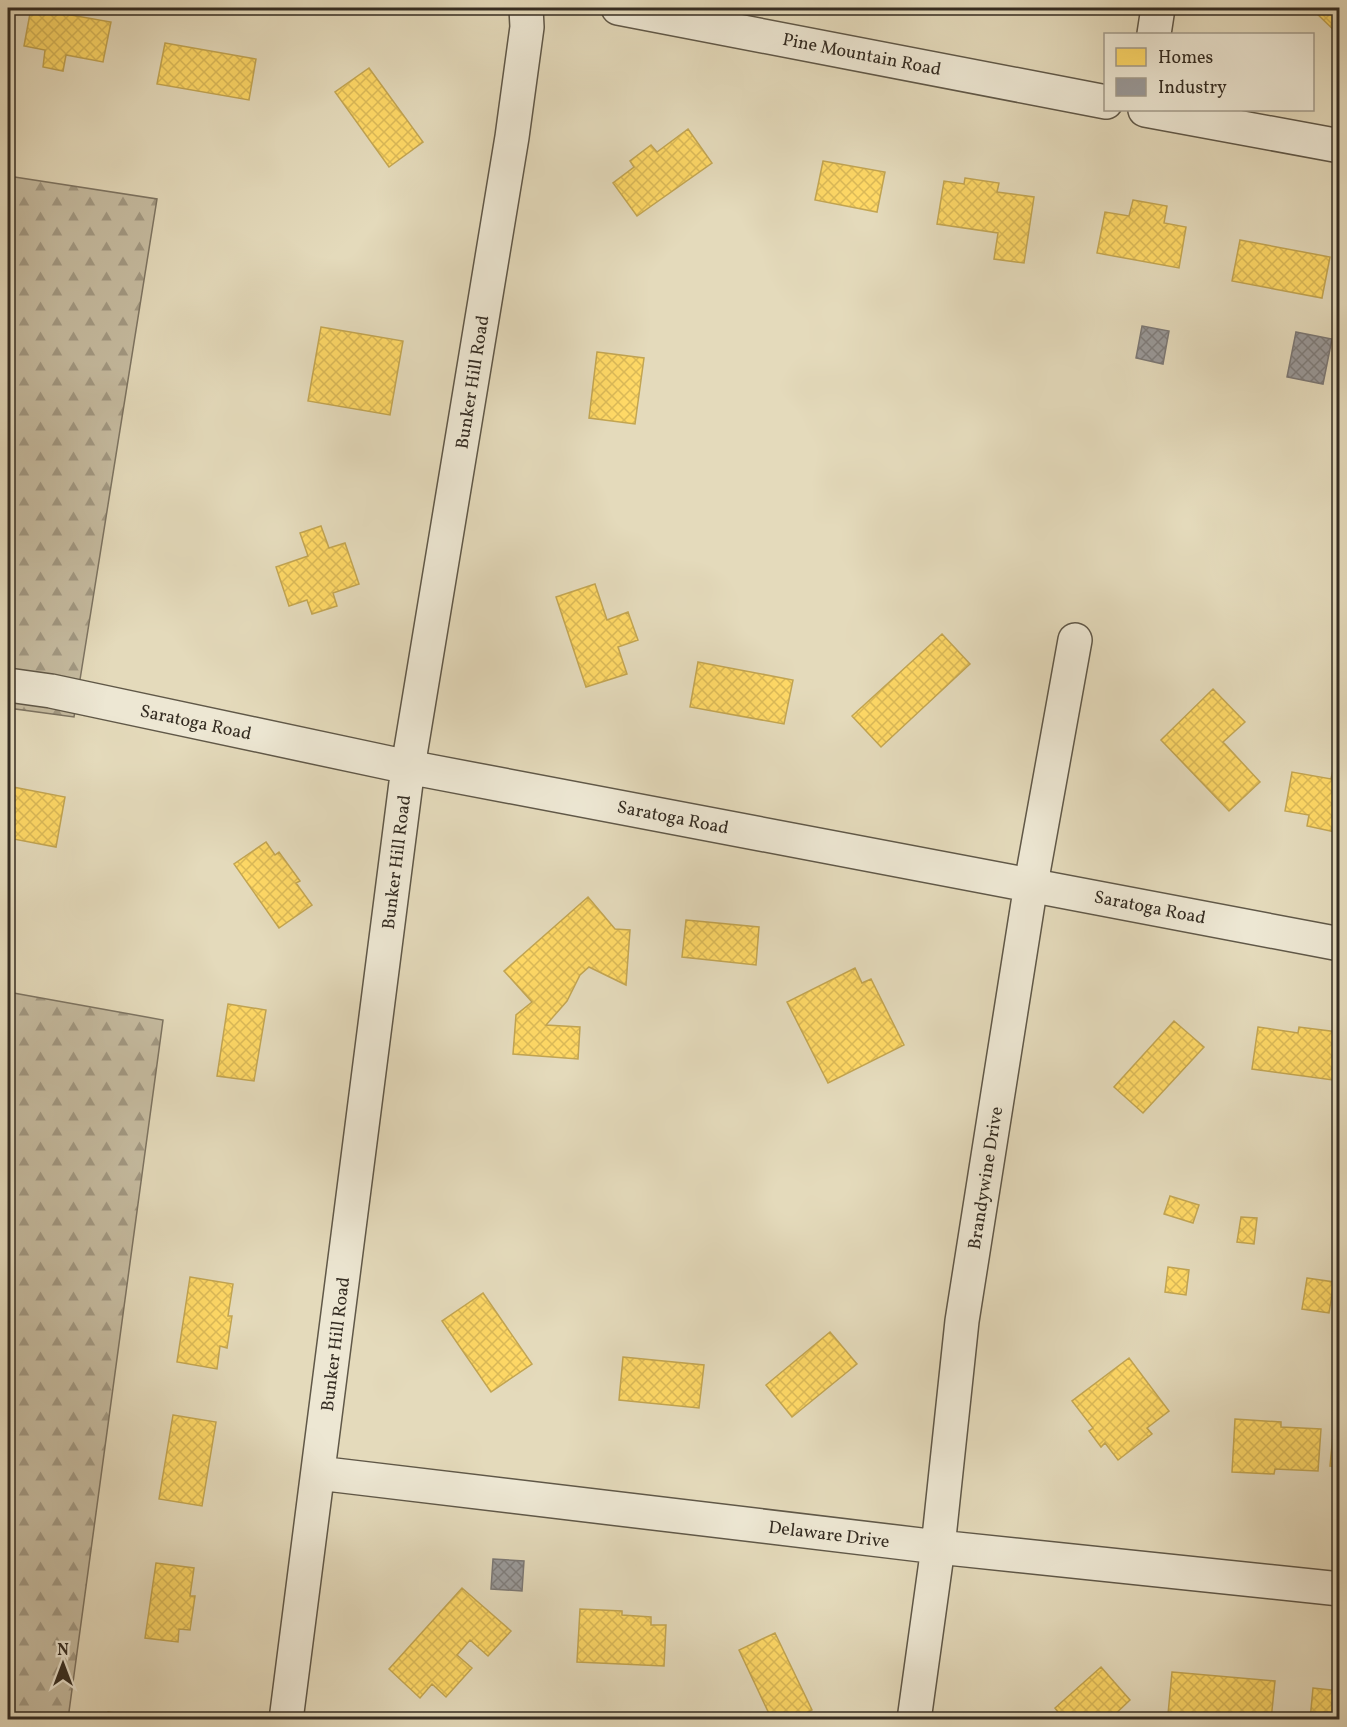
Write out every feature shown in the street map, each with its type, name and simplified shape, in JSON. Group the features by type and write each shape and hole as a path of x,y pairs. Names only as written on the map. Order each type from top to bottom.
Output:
{"street":[{"name":"Bunker Hill Road","path":"286,1719 408,767 510,149 527,27 526,8"},
{"name":"Pine Mountain Road","path":"618,8 1104,102"},
{"path":"1154,33 1158,8"},
{"path":"1150,111 1340,146"},
{"name":"Brandywine Drive","path":"914,1719 938,1547 962,1321 1031,884 1075,640"},
{"name":"Saratoga Road","path":"8,685 51,691 408,767 1340,944"},
{"name":"Delaware Drive","path":"318,1473 938,1547 1340,1589"}],"green space":[{"path":"8,176 157,199 74,717 8,708"},
{"path":"8,992 163,1020 68,1719 8,1719"}],"building: Homes":[{"path":"31,8 111,22 103,62 66,55 63,71 43,67 45,50 24,46"},
{"path":"1311,8 1340,8 1340,36"},
{"path":"165,43 256,59 249,100 157,84"},
{"path":"369,68 423,142 389,167 335,92"},
{"path":"688,129 712,163 637,216 613,183 634,167 630,161 651,145 657,152"},
{"path":"823,161 885,172 877,212 815,200"},
{"path":"965,178 999,183 997,192 1034,197 1024,263 994,259 998,233 937,224 944,181 964,184"},
{"path":"1133,200 1167,206 1164,223 1186,227 1179,268 1097,253 1105,212 1129,216"},
{"path":"1240,240 1330,257 1322,298 1232,281"},
{"path":"321,327 403,341 390,415 308,401"},
{"path":"597,352 644,358 635,424 589,418"},
{"path":"321,526 329,548 345,543 359,584 333,593 337,606 312,614 307,600 289,606 276,567 308,556 300,533"},
{"path":"595,584 607,620 628,612 638,640 618,647 627,674 586,687 556,597"},
{"path":"942,634 970,664 881,747 852,716"},
{"path":"698,662 793,680 784,724 690,707"},
{"path":"1213,689 1245,722 1223,742 1260,782 1229,811 1161,740"},
{"path":"1335,762 1340,763 1340,833 1307,826 1309,815 1285,811 1292,772 1331,779"},
{"path":"8,786 65,797 56,847 8,838"},
{"path":"266,842 275,855 279,852 300,881 296,883 312,905 279,928 234,864"},
{"path":"588,897 615,929 630,930 626,985 589,967 580,975 567,1001 546,1025 580,1027 578,1059 513,1054 516,1015 532,1002 504,971"},
{"path":"686,920 759,927 756,965 682,957"},
{"path":"855,968 862,983 871,979 904,1045 828,1083 787,1002"},
{"path":"228,1004 266,1010 254,1081 217,1076"},
{"path":"1174,1021 1204,1047 1143,1113 1114,1087"},
{"path":"1258,1027 1298,1033 1299,1027 1338,1032 1340,1081 1252,1069"},
{"path":"1170,1196 1199,1205 1193,1223 1164,1214"},
{"path":"1241,1217 1257,1218 1254,1244 1237,1242"},
{"path":"1168,1267 1189,1270 1186,1295 1165,1292"},
{"path":"190,1277 233,1284 228,1316 232,1316 227,1348 220,1346 217,1369 177,1362"},
{"path":"1307,1278 1334,1282 1329,1313 1302,1309"},
{"path":"483,1293 532,1364 491,1392 442,1321"},
{"path":"830,1332 857,1364 792,1417 766,1385"},
{"path":"623,1357 704,1365 699,1408 619,1400"},
{"path":"1129,1358 1169,1411 1147,1428 1152,1434 1118,1460 1105,1443 1101,1447 1089,1431 1093,1428 1072,1401"},
{"path":"173,1415 216,1422 202,1506 159,1499"},
{"path":"1235,1419 1281,1422 1281,1427 1321,1429 1318,1471 1275,1469 1274,1474 1232,1472"},
{"path":"1333,1435 1340,1436 1340,1467 1330,1466"},
{"path":"156,1563 194,1568 190,1596 195,1596 190,1630 179,1629 178,1642 145,1638"},
{"path":"462,1588 511,1631 488,1656 470,1640 457,1655 472,1668 446,1697 432,1684 420,1698 389,1669"},
{"path":"580,1609 622,1611 622,1615 651,1617 651,1625 666,1625 664,1666 577,1662"},
{"path":"775,1633 812,1710 793,1720 772,1720 739,1650"},
{"path":"1101,1667 1130,1700 1109,1720 1050,1720 1058,1712 1055,1708"},
{"path":"1172,1672 1275,1681 1271,1720 1225,1720 1168,1714"},
{"path":"1313,1688 1340,1691 1340,1720 1310,1720"},
{"path":"108,1712 163,1720 107,1720"}],"building: Industry":[{"path":"1142,326 1169,331 1163,364 1136,358"},
{"path":"1296,332 1332,339 1323,384 1287,377"},
{"path":"493,1559 524,1561 522,1591 491,1589"}]}
